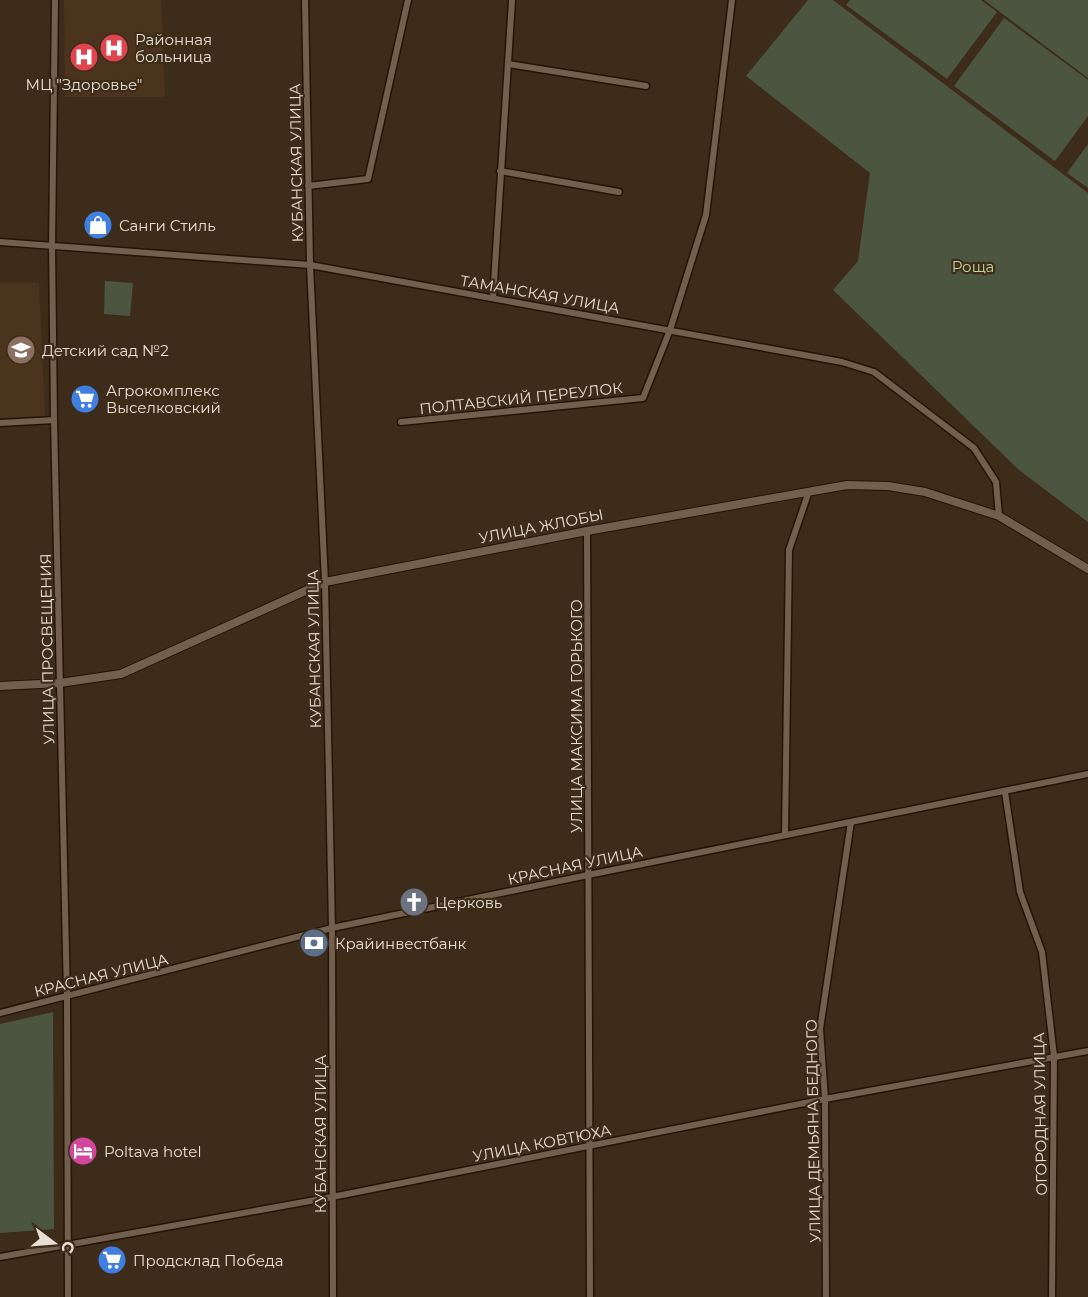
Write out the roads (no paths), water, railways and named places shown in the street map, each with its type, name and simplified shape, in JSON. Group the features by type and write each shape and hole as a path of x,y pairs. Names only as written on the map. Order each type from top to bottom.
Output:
{"street":[{"name":"УЛИЦА ПРОСВЕЩЕНИЯ","path":"54,0 52,246 67,996 66,1245 68,1297"},
{"name":"КУБАНСКАЯ УЛИЦА","path":"305,0 310,265 325,582 332,928 333,1297"},
{"path":"308,186 369,179 408,0"},
{"path":"492,298 512,0"},
{"path":"670,330 706,215 732,0"},
{"path":"507,64 646,86"},
{"path":"500,171 619,192"},
{"name":"ТАМАНСКАЯ УЛИЦА","path":"0,242 310,265 842,362 874,372 974,448 996,482 999,516"},
{"name":"ПОЛТАВСКИЙ ПЕРЕУЛОК","path":"401,422 642,398 670,330"},
{"path":"0,423 54,420"},
{"name":"УЛИЦА ЖЛОБЫ","path":"0,686 60,683 121,674 325,582 587,531 848,485 888,486 925,492 999,516 1088,569"},
{"path":"785,835 789,550 808,491"},
{"name":"УЛИЦА МАКСИМА ГОРЬКОГО","path":"587,531 590,1297"},
{"name":"КРАСНАЯ УЛИЦА","path":"0,1013 332,928 588,874 1088,774"},
{"name":"ОГОРОДНАЯ УЛИЦА","path":"1005,792 1020,892 1042,952 1054,1056 1052,1297"},
{"name":"УЛИЦА ДЕМЬЯНА БЕДНОГО","path":"826,1297 825,1099 820,1029 851,822"},
{"name":"УЛИЦА КОВТЮХА","path":"0,1257 332,1197 825,1099 1088,1051"}],"place":[{"name":"Районная больница","path":"114,48"},
{"name":"МЦ \"Здоровье\"","path":"84,57"},
{"name":"Санги Стиль","path":"98,225"},
{"name":"Детский сад №2","path":"21,350"},
{"name":"Агрокомплекс Выселковский","path":"85,399"},
{"name":"Церковь","path":"414,902"},
{"name":"Крайинвестбанк","path":"314,943"},
{"name":"Poltava hotel","path":"83,1151"},
{"name":"Продсклад Победа","path":"112,1260"}],"park label":[{"name":"Роща","path":"973,266"}]}
